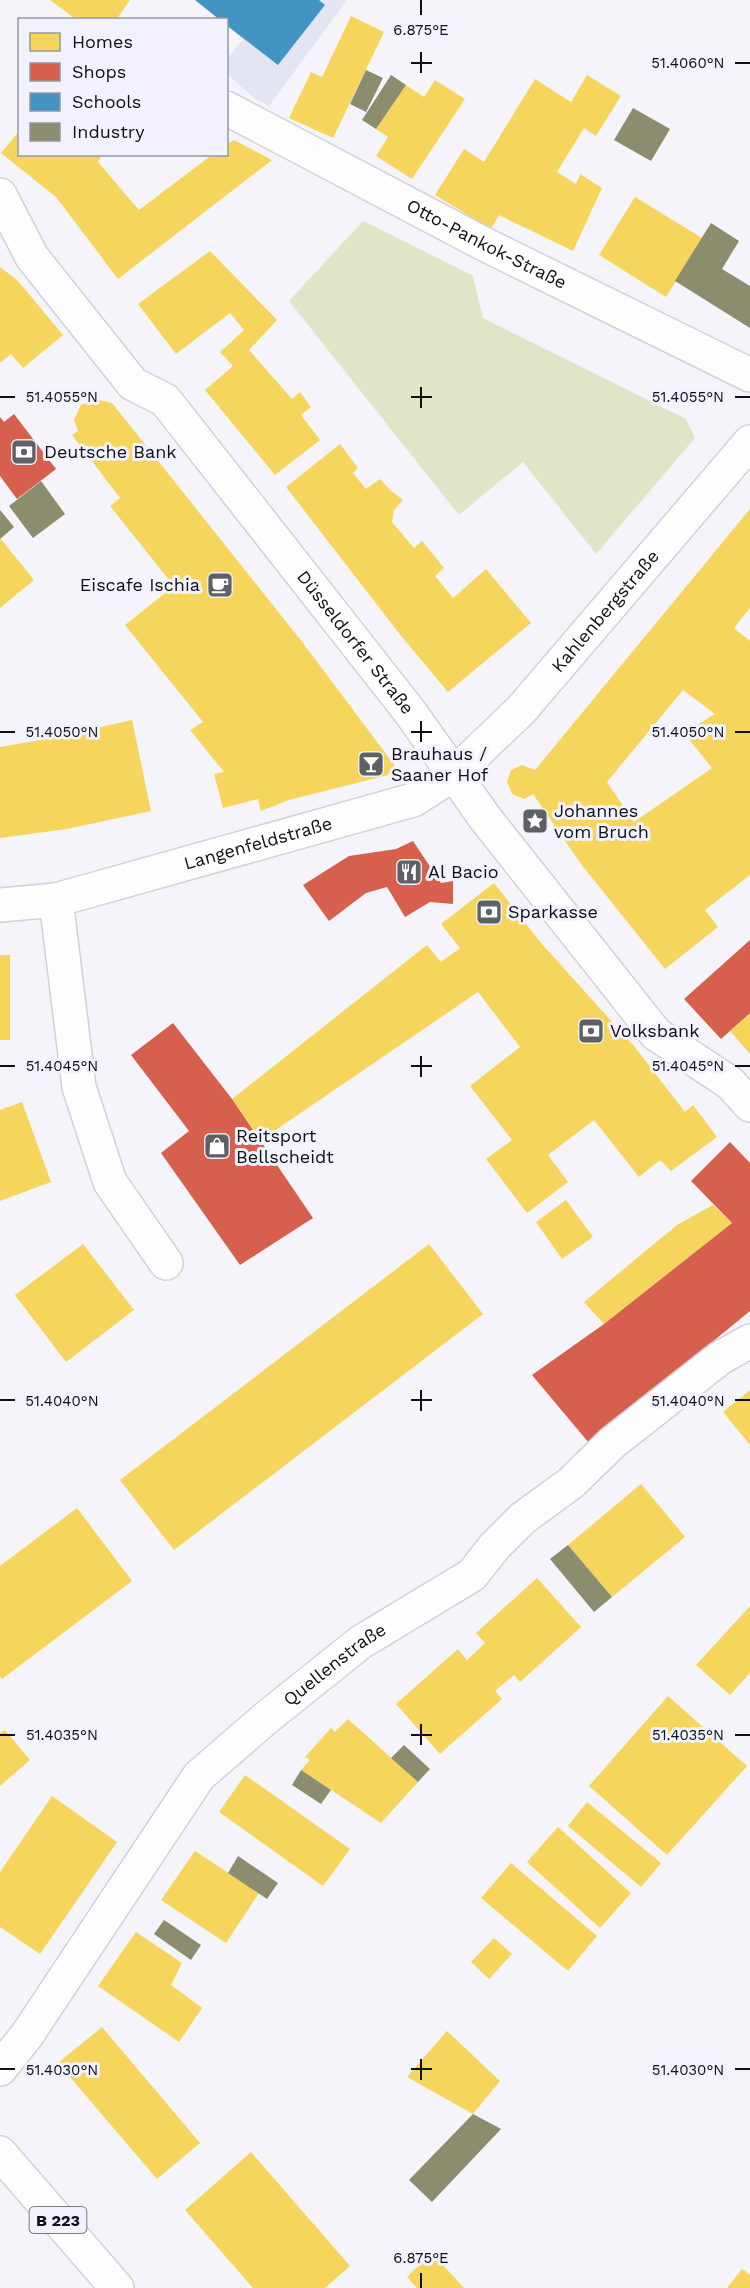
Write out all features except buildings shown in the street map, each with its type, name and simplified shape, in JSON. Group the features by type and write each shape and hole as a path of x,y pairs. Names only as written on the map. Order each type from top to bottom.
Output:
{"street":[{"name":"Otto-Pankok-Straße","path":"228,109 484,244 750,375"},
{"name":"Düsseldorfer Straße","path":"0,195 32,257 133,384 165,400 410,712 485,818 656,1034 729,1083 750,1105"},
{"name":"Kahlenbergstraße","path":"454,774 521,710 750,442"},
{"name":"Langenfeldstraße","path":"0,905 56,900 413,800 454,774"},
{"path":"56,900 79,1088 110,1182 166,1263"},
{"name":"Quellenstraße","path":"0,2069 27,2035 200,1776 266,1718 361,1642 472,1575 494,1547 523,1518 571,1483 612,1443 720,1358 750,1341"},
{"name":"B 223","path":"0,2153 117,2288"}],"shaded area":[{"path":"246,0 347,0 269,106 255,99 228,75 228,58 243,39 228,24"}],"green space":[{"path":"363,221 473,276 483,318 686,419 695,438 596,554 523,462 459,515 289,301"}],"place":[{"name":"Deutsche Bank","path":"24,452"},
{"name":"Eiscafe Ischia","path":"220,585"},
{"name":"Brauhaus / Saaner Hof","path":"371,764"},
{"name":"Johannes vom Bruch","path":"535,821"},
{"name":"Al Bacio","path":"409,872"},
{"name":"Sparkasse","path":"489,912"},
{"name":"Volksbank","path":"591,1031"},
{"name":"Reitsport Bellscheidt","path":"217,1146"}]}
